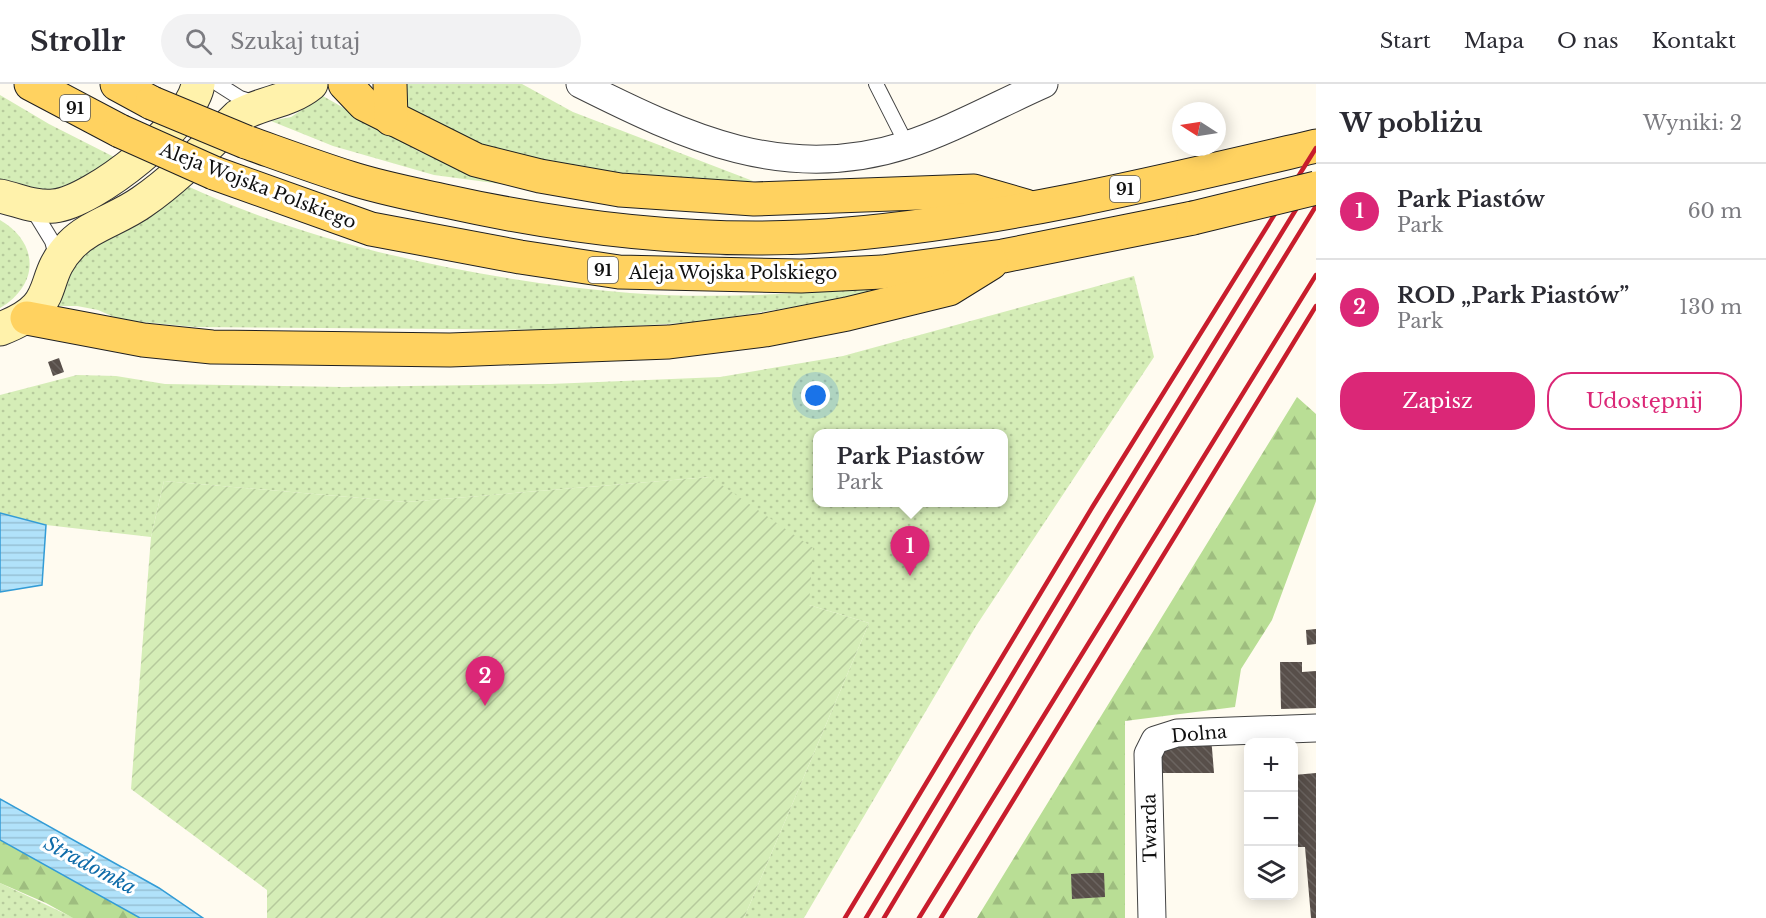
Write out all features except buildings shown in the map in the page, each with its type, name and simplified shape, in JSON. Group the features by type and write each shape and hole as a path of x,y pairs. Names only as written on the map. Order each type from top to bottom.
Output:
{"main road":[{"name":"Aleja Wojska Polskiego","path":"31,84 120,131 214,174 371,229 520,257 619,272 801,276 882,272 1003,256 1193,218 1316,189"},
{"name":"Aleja Wojska Polskiego","path":"117,84 152,103 246,142 351,179 425,197 569,224 723,237 846,234 941,224 1033,208 1316,146"},
{"path":"15,201 55,206 78,200 112,181 158,141 188,108 197,94 198,84"},
{"path":"14,323 41,305 58,264 71,245 142,202 238,117 251,109 266,106 302,92 311,84"},
{"path":"345,84 364,104 391,119 476,160 532,175 620,190 754,199 974,191 1033,208"},
{"path":"390,84 391,119"},
{"path":"14,323 212,347 450,350 669,342 765,330 847,314 949,289 1003,256"}],"street":[{"path":"580,84 682,134 723,147 757,155 829,159 907,145 1044,84"},
{"name":"Dolna","path":"1155,740 1177,733 1316,728"},
{"name":"Twarda","path":"1152,918 1148,754 1155,740"}],"lane":[{"path":"218,84 240,98 266,106"},
{"path":"876,84 907,145"},
{"path":"15,201 42,221 52,241 58,264"}],"green space":[{"path":"404,84 522,84 573,112 753,181 681,184 598,175 478,147 417,118 404,100"},
{"path":"0,95 49,124 120,160 88,178 63,188 37,190 0,184"},
{"path":"323,96 420,152 509,185 434,175 333,146 271,121 291,117"},
{"path":"185,185 236,207 346,243 403,258 518,280 630,293 700,296 806,293 912,284 812,304 700,322 564,330 195,327 121,320 98,310 77,306 55,306 71,263"},
{"path":"0,220 13,229 22,240 28,252 30,264 28,276 22,287 0,308"},
{"path":"1134,276 1154,357 976,626 804,918 744,918 869,623 809,605 710,477 406,502 164,481 151,537 46,525 0,513 0,395 77,375 116,376 165,384 343,387 550,384 720,377 843,356"},
{"path":"1297,397 1316,414 1316,501 1272,620 1241,669 1235,707 1125,721 1125,918 977,918"},
{"path":"710,477 813,548 809,605 869,623 744,918 267,918 267,890 131,789 151,537 164,481 406,502"},
{"path":"0,840 140,918 73,918 46,903 0,883"},
{"path":"0,883 74,918 0,918"}],"water":[{"path":"0,513 46,525 42,585 0,592"},
{"name":"Stradomka","path":"0,799 159,888 203,918 140,918 0,840"}],"railway":[{"path":"845,918 1093,506 1316,148"},
{"path":"866,918 1107,517 1316,177"},
{"path":"884,918 1120,524 1316,206"},
{"path":"919,918 1316,275"},
{"path":"941,918 1316,306"}],"place":[{"name":"Park Piastów","path":"910,576"},
{"name":"ROD „Park Piastów”","path":"485,706"}]}
